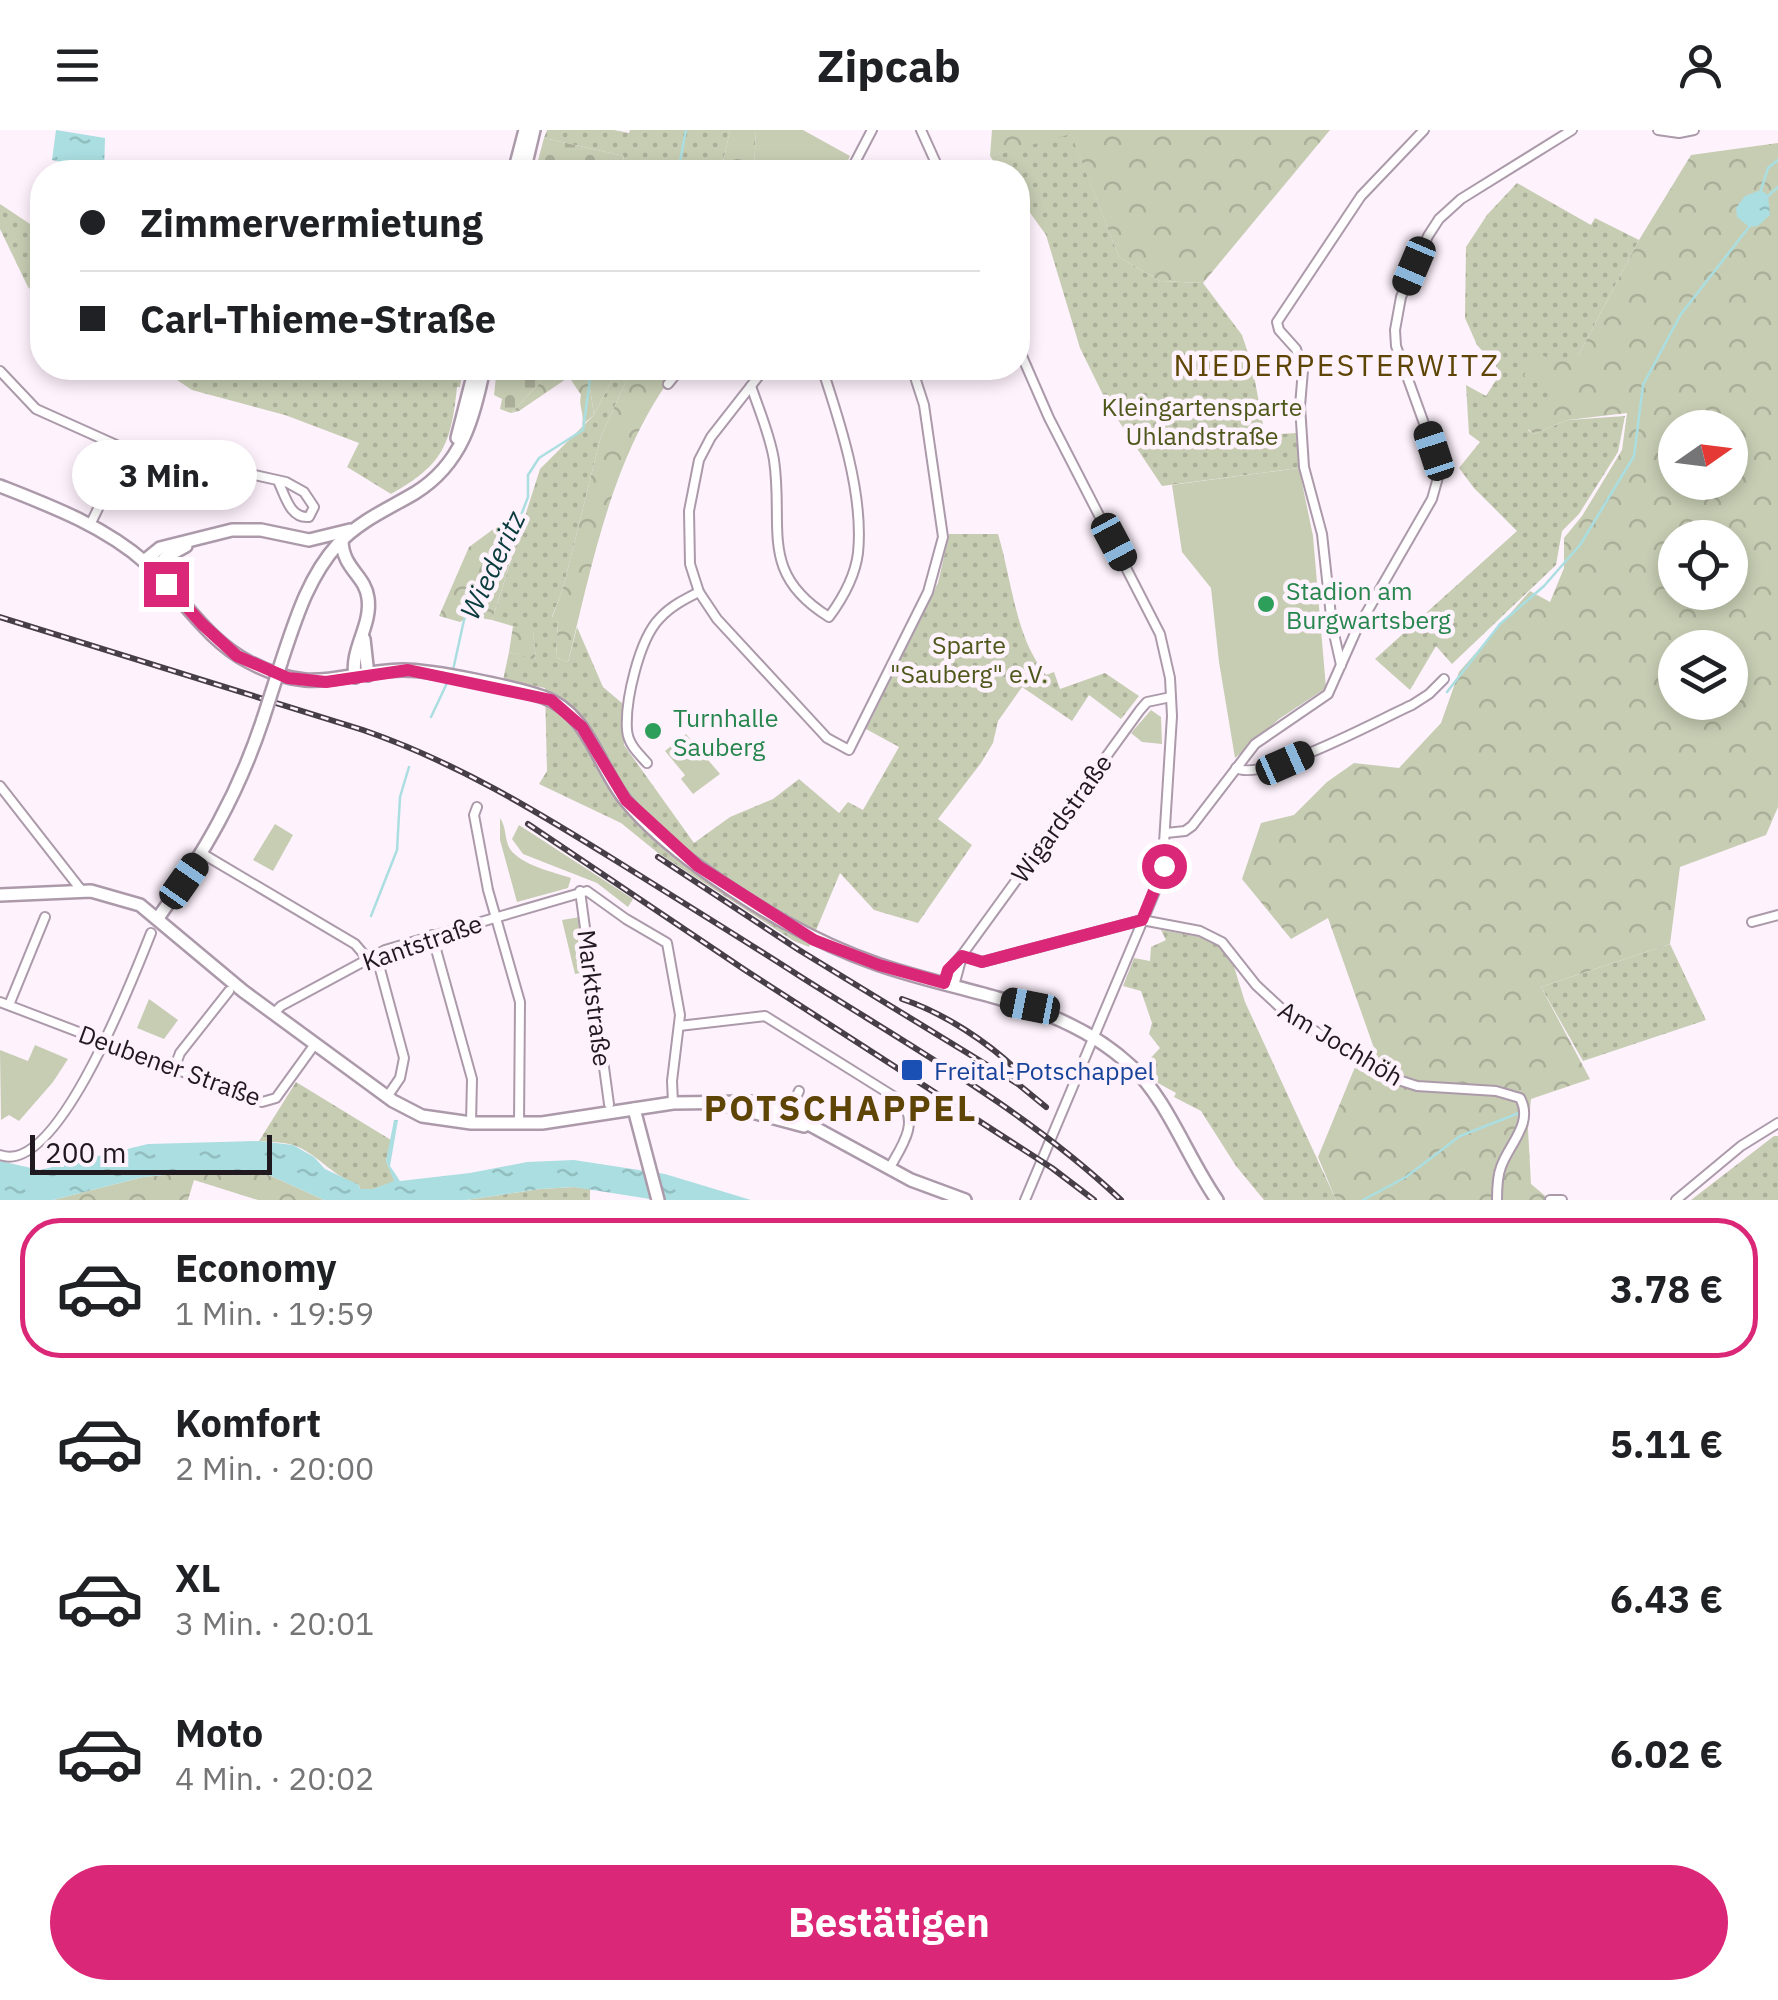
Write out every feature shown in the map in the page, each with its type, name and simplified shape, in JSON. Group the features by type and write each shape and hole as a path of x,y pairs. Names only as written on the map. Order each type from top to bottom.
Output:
{"main road":[{"path":"519,160 533,130"},
{"path":"527,160 533,130"},
{"path":"436,476 462,426 472,380"},
{"path":"158,918 228,810 303,601 320,570 354,529 414,494 450,464 470,428 481,380"},
{"path":"0,486 90,525 149,566 219,642 250,663 306,681 394,670 421,672 551,700 582,727 626,800 698,866 814,940 879,965 1030,1006 1096,1036 1152,1089 1186,1154 1217,1200"},
{"path":"149,566 160,548 232,530 261,530 309,540 354,529"},
{"path":"309,540 319,550 320,570"},
{"path":"342,541 342,556 368,593 364,630 354,657 361,676"},
{"path":"320,570 341,569 357,576"},
{"path":"0,895 82,891 130,901 158,918 216,970 315,1044 422,1116 519,1124 673,1103 762,1104 788,1113 934,1190 965,1200"},
{"path":"634,1109 658,1200"}],"street":[{"path":"856,160 872,130"},
{"path":"921,130 935,160"},
{"path":"1341,666 1332,625 1322,534 1304,467 1300,406 1303,370 1296,349 1277,324 1361,196 1424,130"},
{"path":"1166,833 1182,832 1192,826 1262,737 1323,698 1356,631 1432,499 1438,474 1418,401 1396,346 1395,330 1402,298 1428,236 1439,219 1464,197 1572,130"},
{"path":"1658,130 1694,130"},
{"path":"0,370 36,408 127,450 144,456 200,464 278,481 295,487 311,500 314,507 309,517 294,514 278,481"},
{"path":"1025,1200 1162,875 1171,698 1160,634 1030,374"},
{"path":"668,384 671,380"},
{"path":"756,380 711,437 699,460 689,511 690,564 699,592 717,619 828,738 849,750 928,592 943,538 924,405 916,380"},
{"path":"751,386 774,461 775,543 782,564 792,584 812,606 830,618 846,594 858,556 858,518 838,415 826,380"},
{"path":"90,525 127,450"},
{"path":"647,763 630,743 627,731 642,646 657,620 676,603 699,592"},
{"path":"1236,768 1253,772 1285,763 1412,705 1444,679"},
{"name":"Wigardstraße","path":"949,984 948,970 1140,710 1147,702 1171,698"},
{"path":"0,786 82,891"},
{"path":"477,807 474,815 496,916 520,1002 519,1124"},
{"path":"203,854 372,956 404,1068 389,1093"},
{"path":"580,892 590,892 626,920 667,943 680,1014 673,1103"},
{"name":"Kantstraße","path":"274,1013 372,956 580,892"},
{"name":"Marktstraße","path":"580,892 609,1104"},
{"path":"1752,922 1778,915"},
{"path":"4,1004 45,917"},
{"path":"962,956 982,962 1142,920"},
{"name":"Am Jochhöh","path":"1142,920 1212,935 1285,1012 1401,1084 1496,1091 1520,1098 1524,1119 1499,1172 1497,1200"},
{"path":"0,1155 12,1158 23,1154 56,1122 79,1091 106,1042 151,933"},
{"path":"432,935 472,1080 471,1123"},
{"path":"174,1069 180,1053 230,991"},
{"name":"Deubener Straße","path":"4,1004 254,1100 272,1102 315,1044"},
{"path":"679,1026 765,1016 900,1101 910,1116 905,1138 891,1165"},
{"path":"790,1110 799,1091"},
{"path":"1676,1200 1778,1122"},
{"path":"1550,1200 1562,1200"}],"green space":[{"path":"547,130 730,130 724,160 623,160 624,156 544,138"},
{"path":"730,130 756,130 755,160 724,160"},
{"path":"756,130 803,130 850,156 848,160 755,160"},
{"path":"992,130 1330,130 1203,283 1160,281 1119,257 1071,134 990,156"},
{"name":"Kleingartensparte Uhlandstraße","path":"1071,133 1119,257 1160,281 1203,283 1242,335 1252,365 1265,435 1296,433 1299,468 1162,486 1108,405 1080,348 1046,235 1030,213 1030,160 993,160 990,156"},
{"path":"544,138 624,156 623,160 538,160"},
{"path":"1778,143 1778,807 1766,835 1680,867 1670,944 1541,987 1590,1079 1531,1099 1531,1184 1550,1200 1336,1200 1318,1157 1355,1067 1374,1079 1381,1068 1328,918 1291,939 1242,879 1261,823 1294,815 1327,782 1354,763 1399,768 1441,723 1459,672 1530,591 1550,602 1564,568 1564,538 1622,450 1627,413 1568,420 1534,434 1528,429 1557,389 1524,376 1534,352 1556,361 1579,354 1639,240 1691,155"},
{"path":"1517,183 1591,225 1595,218 1639,240 1579,354 1525,376 1558,388 1528,430 1534,434 1568,420 1625,416 1618,452 1579,514 1562,531 1556,565 1452,664 1436,646 1410,690 1375,659 1517,531 1459,468 1480,442 1469,434 1466,385 1486,396 1501,372 1477,345 1465,318 1466,247 1487,215"},
{"path":"0,204 30,224 30,289 28,287 0,229"},
{"path":"177,380 461,380 441,451 422,473 391,494 347,467 359,443 285,415 192,390"},
{"path":"496,380 543,380 511,413 500,409 502,399 494,395"},
{"path":"543,380 565,380 519,411 511,413"},
{"path":"571,380 586,380 590,388 594,415 582,425 580,403 581,395"},
{"path":"586,380 612,380 594,415"},
{"name":"Sparte \"Sauberg\" e.V.","path":"612,380 627,380 601,436 563,588 552,617 558,622 556,657 568,662 577,627 603,687 629,709 624,745 694,843 730,817 773,799 799,779 839,813 848,802 863,810 899,747 866,729 938,583 949,534 998,534 1027,643 1046,675 1054,672 1060,689 1105,673 1139,696 1121,719 1089,695 1072,721 1022,687 998,721 993,743 981,763 938,819 972,845 918,923 874,910 840,873 809,947 794,941 658,853 621,823 539,784 547,771 545,688 503,680 509,652 536,659 533,632 492,620 540,469 594,415"},
{"path":"627,380 670,380 621,471 568,662 556,657 558,622 552,618 601,436"},
{"name":"Stadion am Burgwartsberg","path":"1299,468 1313,536 1326,688 1279,719 1235,758 1211,588 1182,552 1172,485"},
{"path":"503,522 521,528 492,620 470,616 460,622 439,616 469,547"},
{"path":"513,626 533,631 536,660 509,652"},
{"path":"1151,710 1161,717 1162,744 1142,742 1131,733"},
{"path":"686,734 720,774 693,794 681,779 685,775 665,751"},
{"path":"500,818 515,855 571,878 568,888 517,902 500,840"},
{"path":"275,824 293,835 273,871 253,860"},
{"path":"519,825 633,899 628,907 597,883 523,854 512,839"},
{"path":"580,917 588,972 575,974 562,920"},
{"path":"1161,930 1206,938 1232,960 1245,1002 1336,1200 1264,1200 1236,1166 1201,1111 1174,1097 1176,1093 1158,1083 1144,1065 1160,1048 1149,1034 1152,1023 1141,991 1123,986 1134,958 1150,961 1151,947 1166,940"},
{"path":"1670,944 1706,1020 1583,1061 1541,987"},
{"path":"149,999 178,1020 164,1039 137,1028"},
{"path":"35,1045 68,1059 19,1121 9,1115 1,1120 0,1050 28,1061"},
{"path":"296,1082 391,1140 386,1161 395,1182 360,1189 302,1149 259,1141"},
{"path":"1778,1136 1778,1200 1691,1200"},
{"path":"219,1170 269,1175 324,1200 258,1200 194,1180 188,1200 53,1200 143,1177"},
{"path":"540,1189 590,1189 590,1200 466,1200"}],"water":[{"path":"56,130 105,138 104,160 52,160"},
{"path":"1761,190 1768,195 1770,215 1758,226 1749,227 1737,217 1736,208 1745,196"},
{"path":"394,1120 398,1120 390,1166 400,1181 527,1162 574,1160 665,1174 751,1200 656,1200 574,1187 466,1200 324,1200 269,1175 219,1170 143,1177 53,1200 0,1200 0,1161 40,1170 148,1144 259,1141 293,1145 360,1189 373,1189 394,1181 386,1161"}],"waterway":[{"name":"Wiederitz","path":"680,160 686,130"},
{"path":"1761,190 1768,168 1778,160"},
{"path":"1768,196 1778,187"},
{"path":"1447,692 1500,624 1544,586 1580,545 1634,456 1643,385 1681,314 1749,227"},
{"name":"Wiederitz","path":"453,670 464,620 520,518 528,497 528,475 539,458 583,430 590,380"},
{"name":"Wiederitz","path":"431,717 447,683"},
{"name":"Wiederitz","path":"371,916 397,850 400,797 409,767"},
{"path":"1363,1200 1406,1177 1460,1136 1519,1113"}],"railway":[{"path":"0,617 363,730 463,772 587,843 965,1080 1046,1137 1121,1200"},
{"path":"528,824 1052,1168 1094,1200"},
{"path":"658,857 799,950 1018,1084 1046,1107"},
{"path":"902,999 965,1030 1020,1073"}],"place":[{"name":"Stadion am Burgwartsberg","path":"1266,604"},
{"name":"Turnhalle Sauberg","path":"653,731"},
{"name":"Freital-Potschappel","path":"912,1070"}],"district":[{"name":"NIEDERPESTERWITZ","path":"1337,364"},
{"name":"POTSCHAPPEL","path":"841,1108"}],"route":[{"path":"166,584 237,656 288,678 326,682 408,670 551,700 582,727 626,800 679,851 781,922 814,940 879,965 944,983 948,970 962,956 982,962 1142,920 1164,866"}]}
